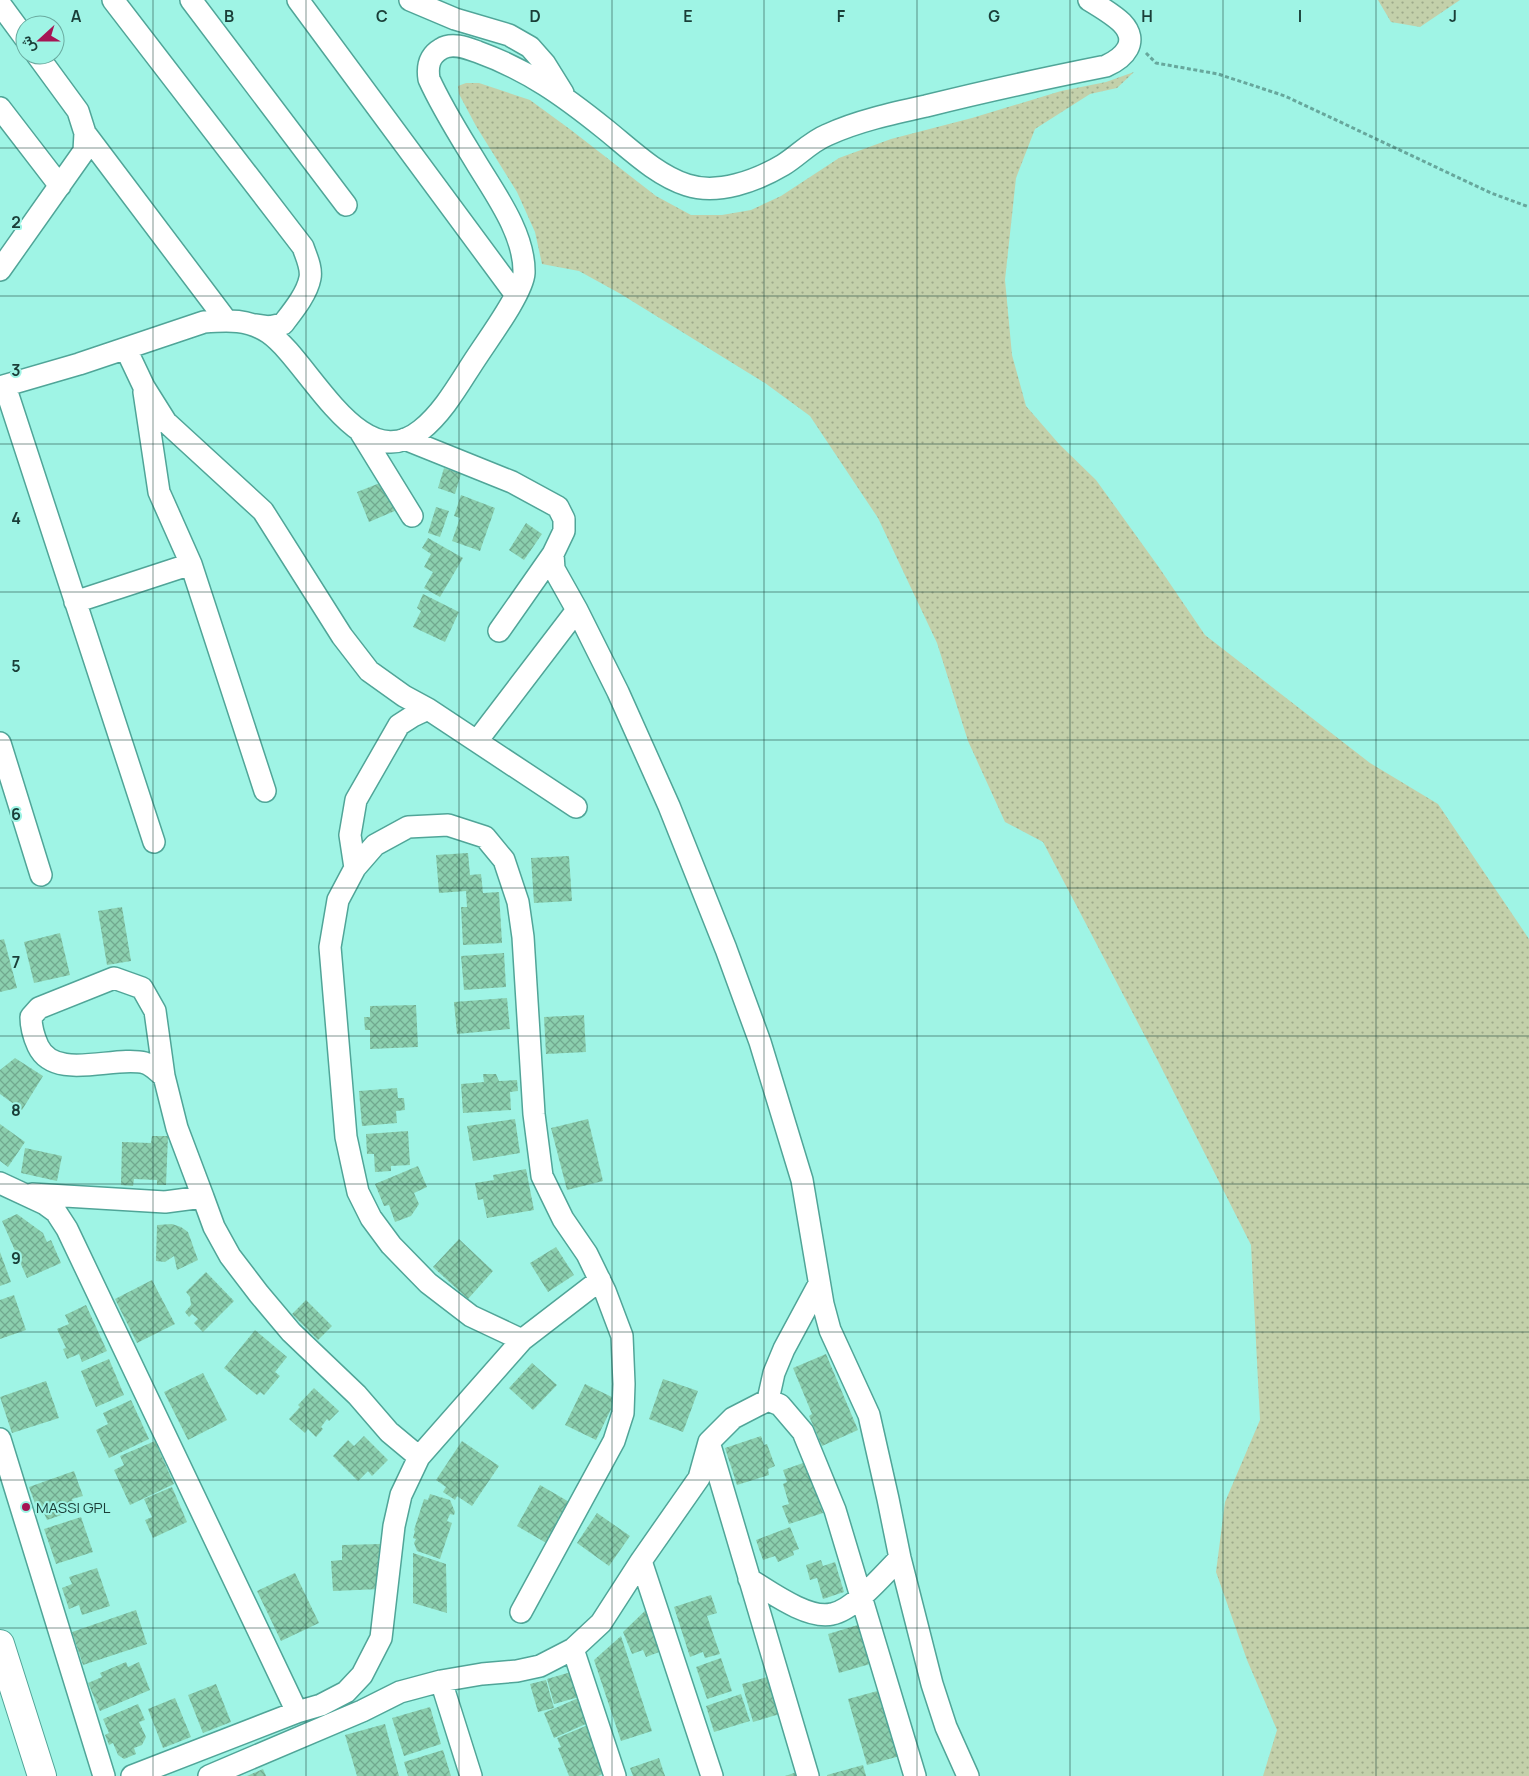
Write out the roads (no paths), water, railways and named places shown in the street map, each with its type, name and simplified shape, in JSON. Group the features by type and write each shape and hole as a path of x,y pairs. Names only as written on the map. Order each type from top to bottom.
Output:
{"main road":[{"path":"0,1644 42,1776"}],"street":[{"path":"114,0 303,247 308,262 310,278 298,303 283,324 269,327 241,321 204,322 126,349 2,387 154,842"},
{"path":"191,0 346,205"},
{"path":"298,0 516,296"},
{"path":"410,0 456,19 509,35 530,47 545,64 565,98"},
{"path":"255,325 270,334 285,347 346,421 361,433 382,441 405,439 420,430 436,415 504,316 516,296 524,275 520,244 505,210 436,94 429,78 429,61 441,49 447,47 465,48 526,72 565,98 644,160 669,177 688,185 706,189 733,186 783,165 826,135 882,116 1106,66 1120,59 1129,48 1127,32 1122,23 1089,0"},
{"path":"0,4 15,24"},
{"path":"44,65 78,111 85,132 226,320"},
{"path":"0,108 60,186"},
{"path":"3,258 60,186 84,152 85,132"},
{"path":"126,349 144,387 166,422 264,511 342,636 369,671 404,696 428,709 576,807"},
{"path":"144,387 158,492 191,564 265,791"},
{"path":"361,433 412,516"},
{"path":"405,439 512,482 558,507 564,519 564,531 553,554 499,631"},
{"path":"553,554 554,569 618,692 669,806 726,949 760,1042 802,1180 819,1284 830,1330 869,1415 900,1558 932,1684 946,1727 968,1776"},
{"path":"75,602 191,564"},
{"path":"477,741 577,610"},
{"path":"355,868 350,835 356,800 399,725 428,709"},
{"path":"0,742 41,875"},
{"path":"521,1612 614,1441 623,1413 622,1336 600,1280 587,1254 563,1219 542,1176 534,1114 525,957 518,902 504,860 485,837 448,825 408,828 375,845 355,868 338,900 330,947 346,1136 358,1192 371,1218 391,1245 428,1283 471,1316 522,1340"},
{"path":"164,1076 146,1064 120,1062 65,1065 42,1054 31,1030 31,1016 39,1008 114,978 142,988 155,1011 164,1076 177,1128 214,1227 230,1256 291,1332 357,1395 389,1432 419,1457"},
{"path":"0,1183 45,1204 56,1212 67,1229 297,1712"},
{"path":"24,1194 165,1202 203,1197"},
{"path":"132,1776 297,1712 320,1705 346,1692 362,1675 381,1638 394,1526 400,1495 419,1457 522,1340 600,1280"},
{"path":"768,1400 774,1373 784,1349 819,1284"},
{"path":"209,1776 362,1711 400,1692 441,1681 540,1666 573,1649 602,1623 642,1560 699,1478 709,1442 733,1418 768,1400 780,1405 803,1432 835,1510 914,1776"},
{"path":"0,1438 104,1776"},
{"path":"709,1442 808,1776"},
{"path":"749,1579 787,1603 817,1614 832,1614 861,1597 900,1558"},
{"path":"642,1560 712,1776"},
{"path":"573,1649 615,1776"},
{"path":"441,1681 471,1776"}],"place":[{"name":"MASSI GPL","path":"26,1507"}]}
